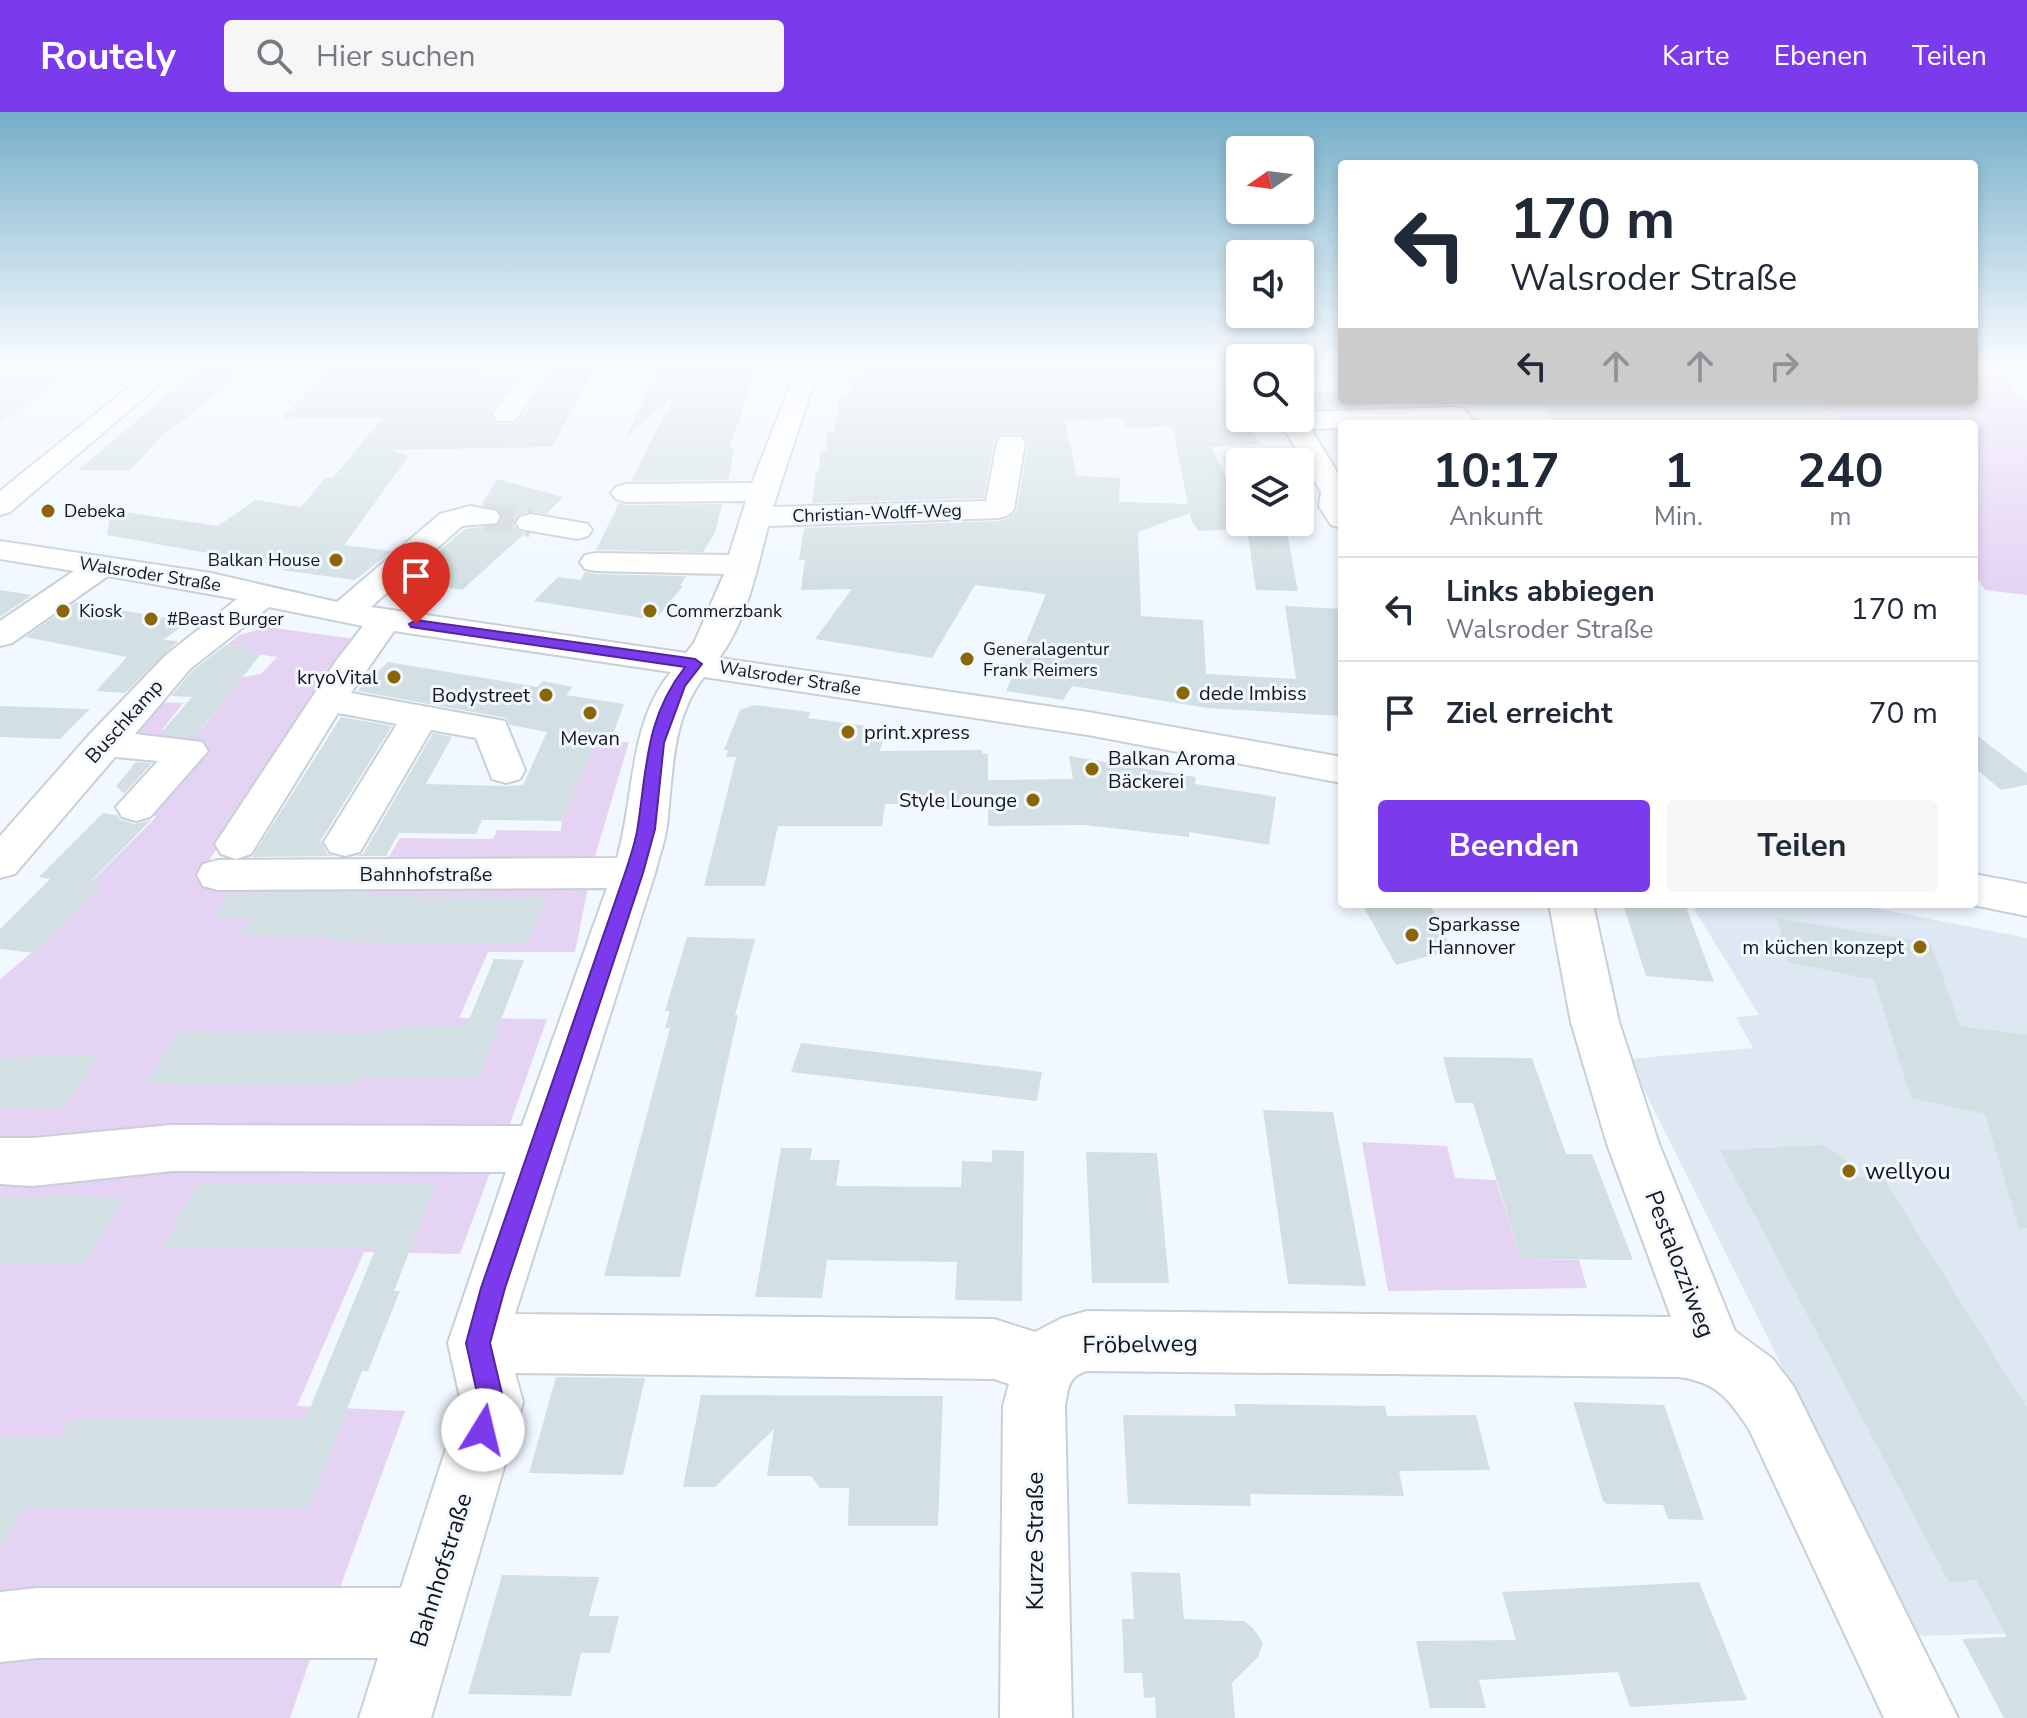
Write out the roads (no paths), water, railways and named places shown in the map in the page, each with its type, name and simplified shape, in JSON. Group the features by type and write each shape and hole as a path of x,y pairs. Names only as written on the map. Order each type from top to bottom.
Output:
{"street":[{"path":"0,506 82,438"},
{"name":"Bahnhofstraße","path":"395,1718 492,1402 478,1343 493,1288 634,873 646,829 656,743 678,686 710,646 742,565 782,438"},
{"path":"1308,438 1330,464 1338,512"},
{"name":"Christian-Wolff-Weg","path":"764,492 999,509 1011,443"},
{"path":"682,466 764,492"},
{"path":"626,493 764,492"},
{"path":"344,613 451,520 470,515 485,517"},
{"path":"531,523 577,530"},
{"name":"Walsroder Straße","path":"0,550 211,583 344,613 1187,740 1338,769"},
{"path":"596,562 742,565"},
{"path":"0,614 90,564"},
{"path":"0,663 7,656 0,638 90,564"},
{"name":"Buschkamp","path":"0,863 102,744 178,662 263,595"},
{"path":"386,619 353,661 329,700 492,729 506,770"},
{"name":"Bahnhofstraße","path":"329,700 227,860 634,873"},
{"path":"345,842 420,716"},
{"path":"102,744 189,751 136,807"},
{"path":"1978,891 2027,900"},
{"name":"Pestalozziweg","path":"1572,908 1595,1022 1633,1144 1714,1352 1752,1380 1772,1409 1922,1718"},
{"path":"0,1161 33,1162 172,1148 541,1149"},
{"name":"Fröbelweg","path":"1043,1365 1062,1348 1087,1341 1679,1347 1714,1352"},
{"path":"478,1343 994,1349 1043,1365"},
{"name":"Kurze Straße","path":"1036,1718 1034,1406 1043,1365"},
{"path":"0,1627 38,1623 425,1623"}],"tunnel":[{"path":"485,517 531,523"}],"place":[{"name":"Debeka","path":"48,511"},
{"name":"Balkan House","path":"336,560"},
{"name":"Kiosk","path":"63,611"},
{"name":"Commerzbank","path":"650,611"},
{"name":"#Beast Burger","path":"151,619"},
{"name":"Generalagentur Frank Reimers","path":"967,659"},
{"name":"kryoVital","path":"394,677"},
{"name":"dede Imbiss","path":"1183,693"},
{"name":"Bodystreet","path":"546,695"},
{"name":"Mevan","path":"590,713"},
{"name":"print.xpress","path":"848,732"},
{"name":"Balkan Aroma Bäckerei","path":"1092,769"},
{"name":"Style Lounge","path":"1033,800"},
{"name":"Sparkasse Hannover","path":"1412,935"},
{"name":"m küchen konzept","path":"1920,947"},
{"name":"wellyou","path":"1849,1171"}]}
